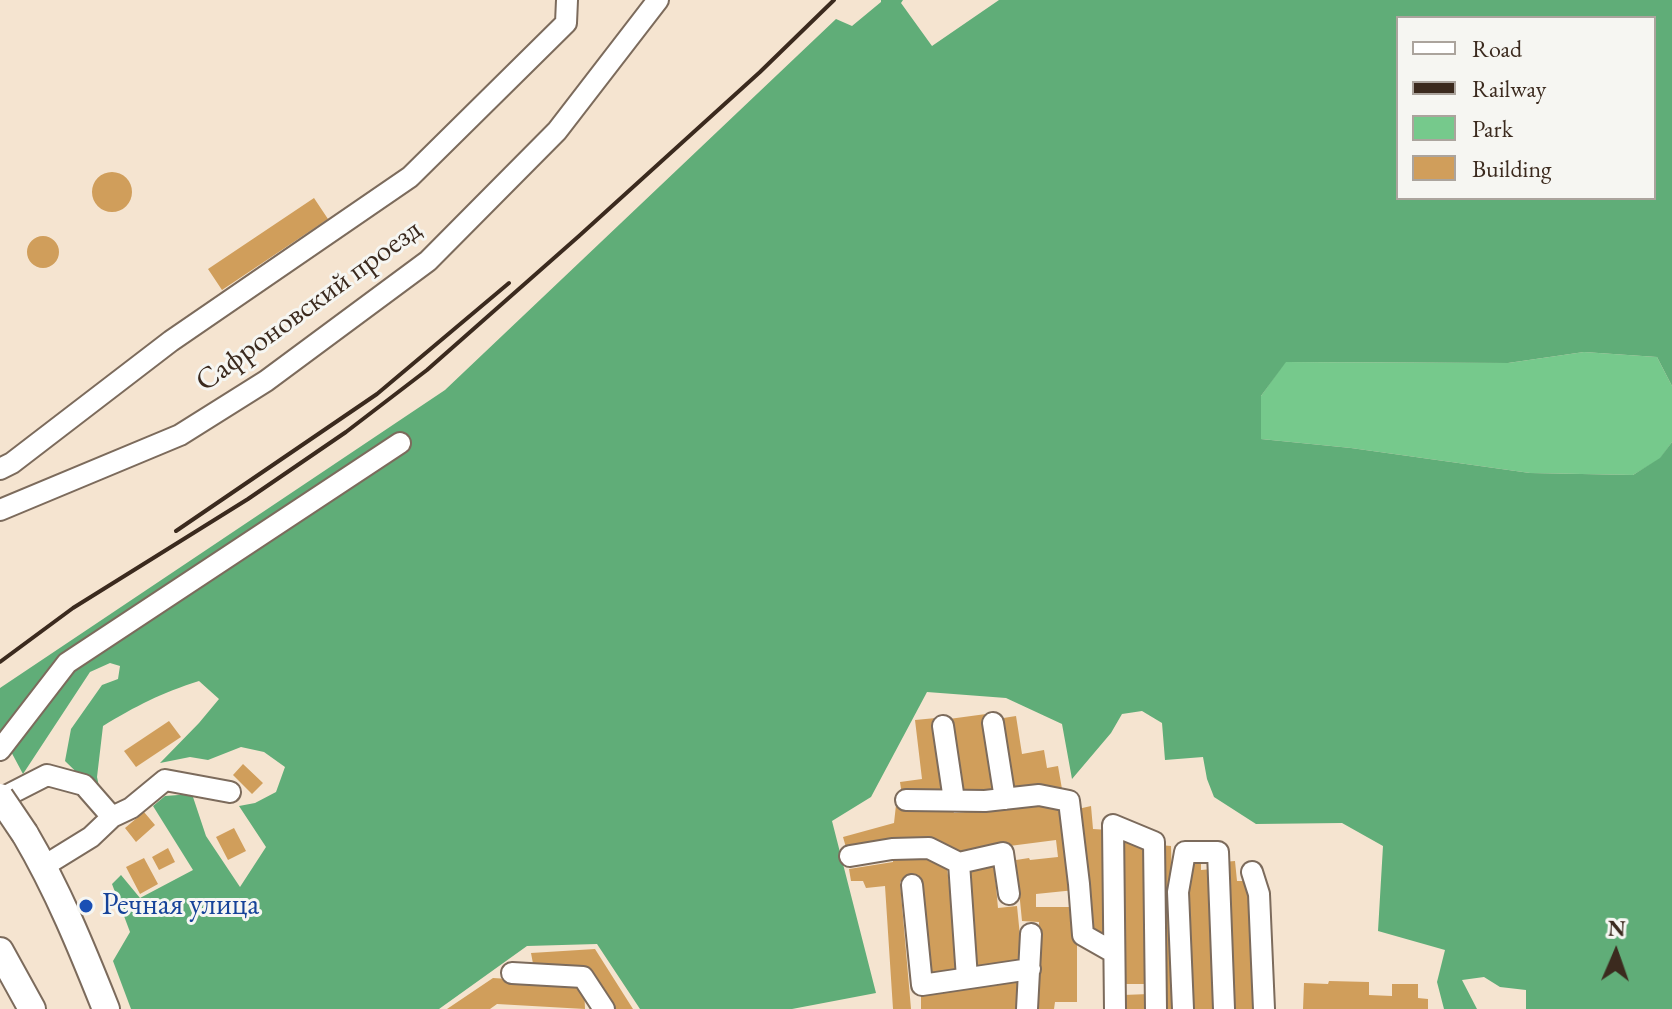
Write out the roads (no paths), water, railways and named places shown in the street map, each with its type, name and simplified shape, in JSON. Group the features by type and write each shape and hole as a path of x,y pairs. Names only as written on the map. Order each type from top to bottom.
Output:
{"main road":[{"path":"0,798 44,866 71,921 106,1009"},
{"path":"0,951 32,1009"}],"street":[{"name":"Сафроновский проезд","path":"0,469 171,341 410,177 566,23 567,0"},
{"name":"Сафроновский проезд","path":"0,510 180,435 266,381 428,261 557,131 658,0"},
{"path":"0,750 67,663 400,443"},
{"path":"993,723 1005,799"},
{"path":"943,726 954,800"},
{"path":"0,798 47,775 84,785 112,817"},
{"path":"44,866 91,837 112,817 131,808 165,780 230,792"},
{"path":"906,800 985,801 1039,795 1069,801 1083,935 1113,952"},
{"path":"1115,1009 1113,825 1154,842 1156,1009"},
{"path":"850,856 892,849 929,848 959,863 1003,853 1009,894"},
{"path":"1183,1009 1178,892 1185,852 1218,852 1224,1009"},
{"path":"959,863 967,978"},
{"path":"1252,872 1259,894 1264,1009"},
{"path":"912,885 922,985 1030,969"},
{"path":"1027,1009 1031,934"},
{"path":"512,973 583,977 599,1007"}],"railway":[{"path":"0,662 73,608 248,499 346,432 427,370 760,72 834,0"},
{"path":"176,531 377,394 509,283"}],"place":[{"name":"Речная улица","path":"86,906"}]}
